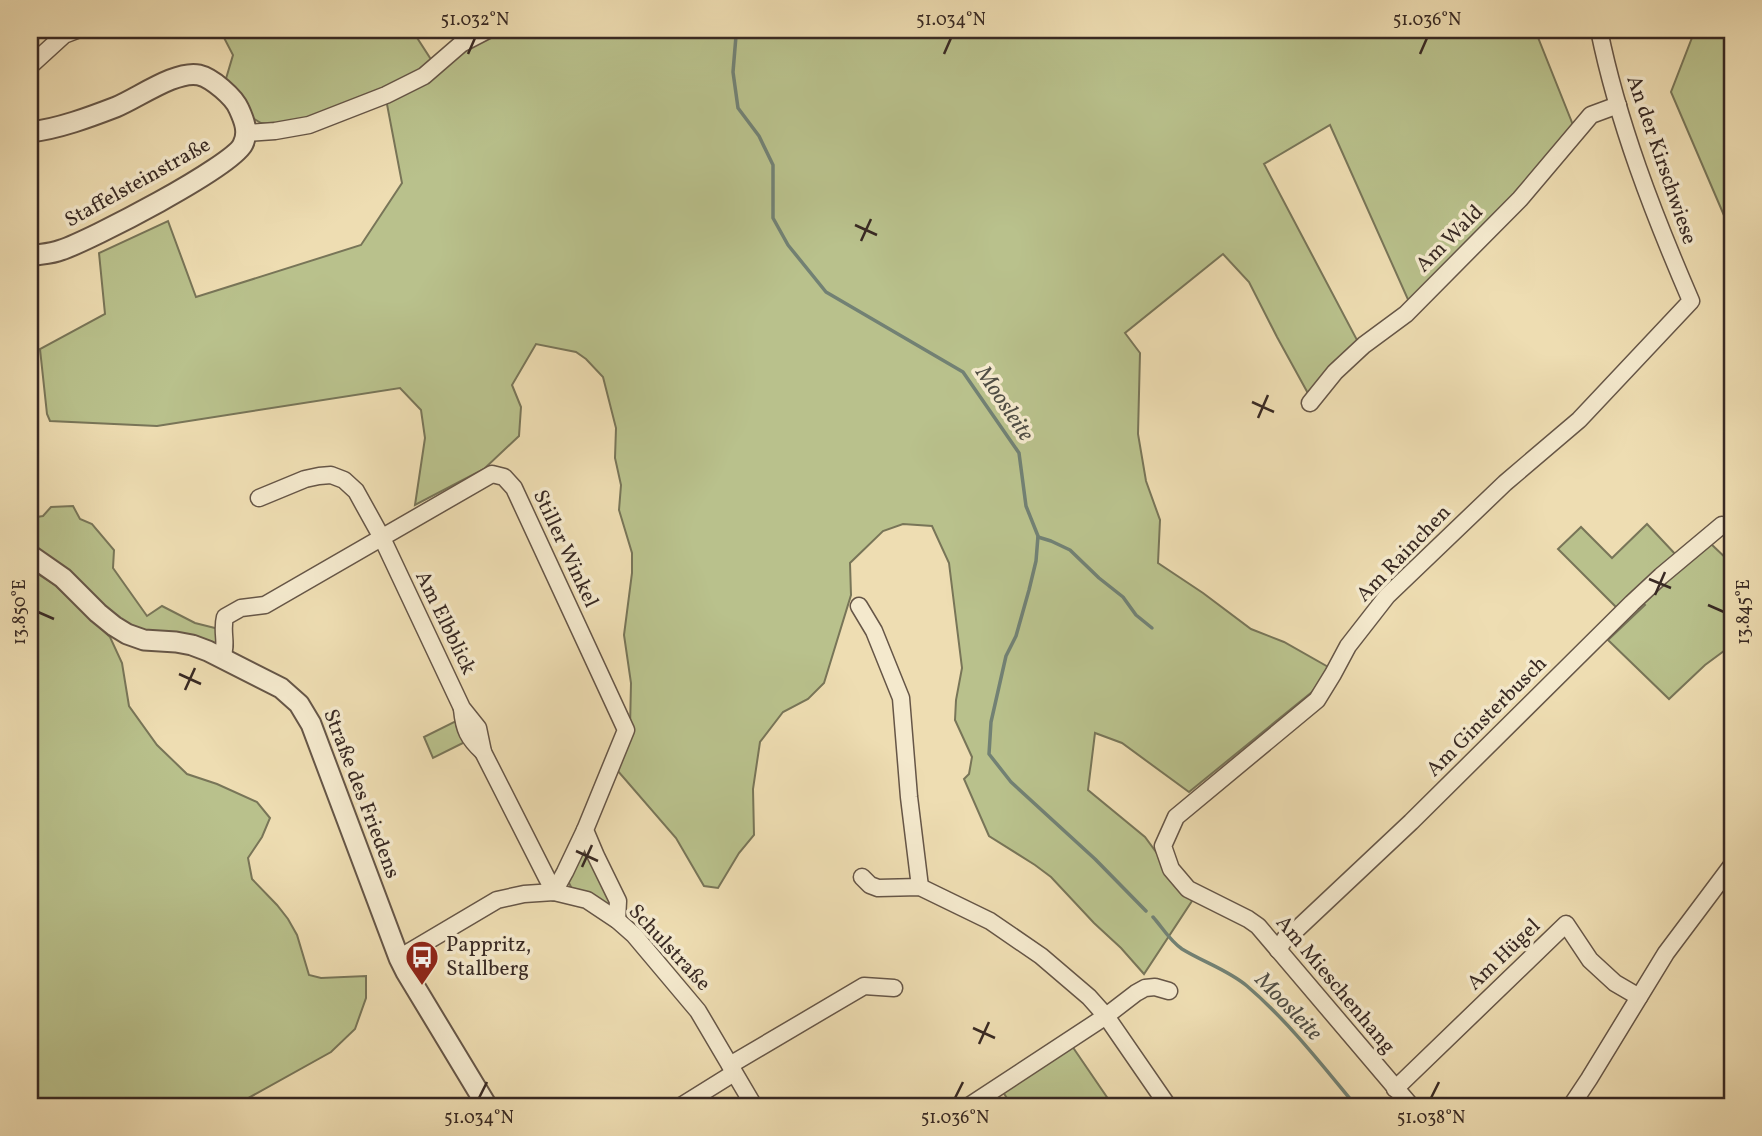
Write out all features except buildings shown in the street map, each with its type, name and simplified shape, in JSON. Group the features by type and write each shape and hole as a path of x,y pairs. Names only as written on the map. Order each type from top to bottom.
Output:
{"street":[{"path":"30,66 64,35 77,30"},
{"path":"30,132 118,106 177,77 200,75 219,86 237,104 246,132 275,131 309,125 386,95 424,76 461,44 488,30"},
{"name":"An der Kirschwiese","path":"1599,30 1618,104 1652,206 1691,301"},
{"name":"Am Wald","path":"1310,403 1335,372 1364,345 1406,314 1510,208 1591,115 1618,104"},
{"name":"Staffelsteinstraße","path":"30,256 59,251 74,245 214,170 236,155 243,146 246,132"},
{"name":"Am Rainchen","path":"1163,846 1176,817 1317,700 1348,646 1387,596 1504,483 1579,420 1691,301"},
{"name":"Stiller Winkel","path":"382,538 492,474 504,477 514,488 626,730 585,830"},
{"name":"Am Elbblick","path":"259,498 319,475 331,475 344,480 356,491 382,538 462,708 467,734 483,752 554,892"},
{"name":"Am Ginsterbusch","path":"1278,950 1286,937 1411,822 1661,576 1722,525 1732,528"},
{"path":"222,657 225,649 222,627 225,617 241,608 265,605 382,538"},
{"name":"Am Elbblick","path":"362,550 376,558 389,556"},
{"name":"Straße des Friedens","path":"30,555 63,578 99,613 127,634 144,640 192,645 222,657 293,697 311,724 399,958 487,1106"},
{"path":"859,606 874,631 901,698 920,887"},
{"path":"554,892 585,830"},
{"path":"585,830 618,901 617,920"},
{"name":"Am Mieschenhang","path":"1163,846 1171,869 1188,890 1258,926 1411,1106"},
{"path":"1570,1106 1590,1079 1666,953 1729,876"},
{"path":"862,877 878,888 920,887 989,921 1041,956 1089,997 1106,1016 1168,1106"},
{"name":"Schulstraße","path":"399,958 497,901 524,894 554,892 587,900 634,935 698,1011 754,1106"},
{"name":"Am Hügel","path":"1395,1088 1566,924 1590,960 1615,984 1639,997"},
{"path":"681,1106 732,1069 864,986 894,988"},
{"path":"969,1106 1106,1016 1136,993 1155,987 1170,991"}],"green space":[{"path":"220,30 412,30 432,61 422,73 308,121 277,125 261,123 251,117 225,82 233,55"},
{"path":"500,30 1535,30 1573,125 1540,167 1410,304 1330,125 1264,164 1357,340 1355,347 1310,397 1249,282 1223,254 1125,333 1140,353 1138,434 1146,481 1160,520 1158,563 1251,629 1284,642 1330,668 1312,692 1189,792 1122,743 1095,733 1088,790 1145,837 1192,901 1144,974 1051,877 989,836 964,779 969,774 972,757 955,720 962,668 949,563 932,526 903,524 883,531 850,563 851,595 824,683 808,699 783,712 760,742 753,789 754,835 739,853 718,888 704,886 676,838 617,770 630,728 631,683 624,635 632,553 619,510 621,485 615,458 616,428 603,377 576,352 536,344 512,385 521,407 519,436 484,469 415,505 425,438 421,410 400,388 157,426 50,421 40,349 105,314 99,253 168,221 196,297 361,245 402,183 386,99 485,35"},
{"path":"1695,30 1732,30 1732,234 1671,92"},
{"path":"73,506 80,519 92,524 114,550 113,568 147,616 162,606 195,623 219,629 219,648 134,629 102,608 76,581 30,542 30,518 43,516 51,507"},
{"path":"1647,524 1677,556 1619,610 1558,549 1581,527 1612,558"},
{"path":"1709,542 1732,564 1732,645 1705,665 1669,699 1608,640 1645,605 1641,600"},
{"path":"30,569 55,585 110,637 122,663 129,706 157,745 187,774 257,802 270,818 262,837 248,858 252,879 288,919 297,935 309,975 321,978 366,976 366,998 355,1029 331,1052 234,1106 30,1106"},
{"path":"456,721 465,742 433,758 424,737"},
{"path":"583,844 609,887 612,909 572,889 567,879 583,853 580,850"},
{"path":"1072,1046 1113,1106 1012,1106 1003,1092"}],"waterway":[{"name":"Moosleite","path":"734,30 736,36 733,72 738,108 759,136 773,165 773,218 788,245 826,292 963,372 1019,453 1026,506 1038,536 1036,561 1016,636 1006,656 991,722 989,754 1011,782 1095,859 1146,911"},
{"path":"1038,537 1070,550 1123,597 1136,615 1152,628"},
{"name":"Moosleite","path":"1153,917 1178,946 1247,986 1277,1014 1356,1106"}],"place":[{"name":"Pappritz, Stallberg","path":"422,987"}]}
